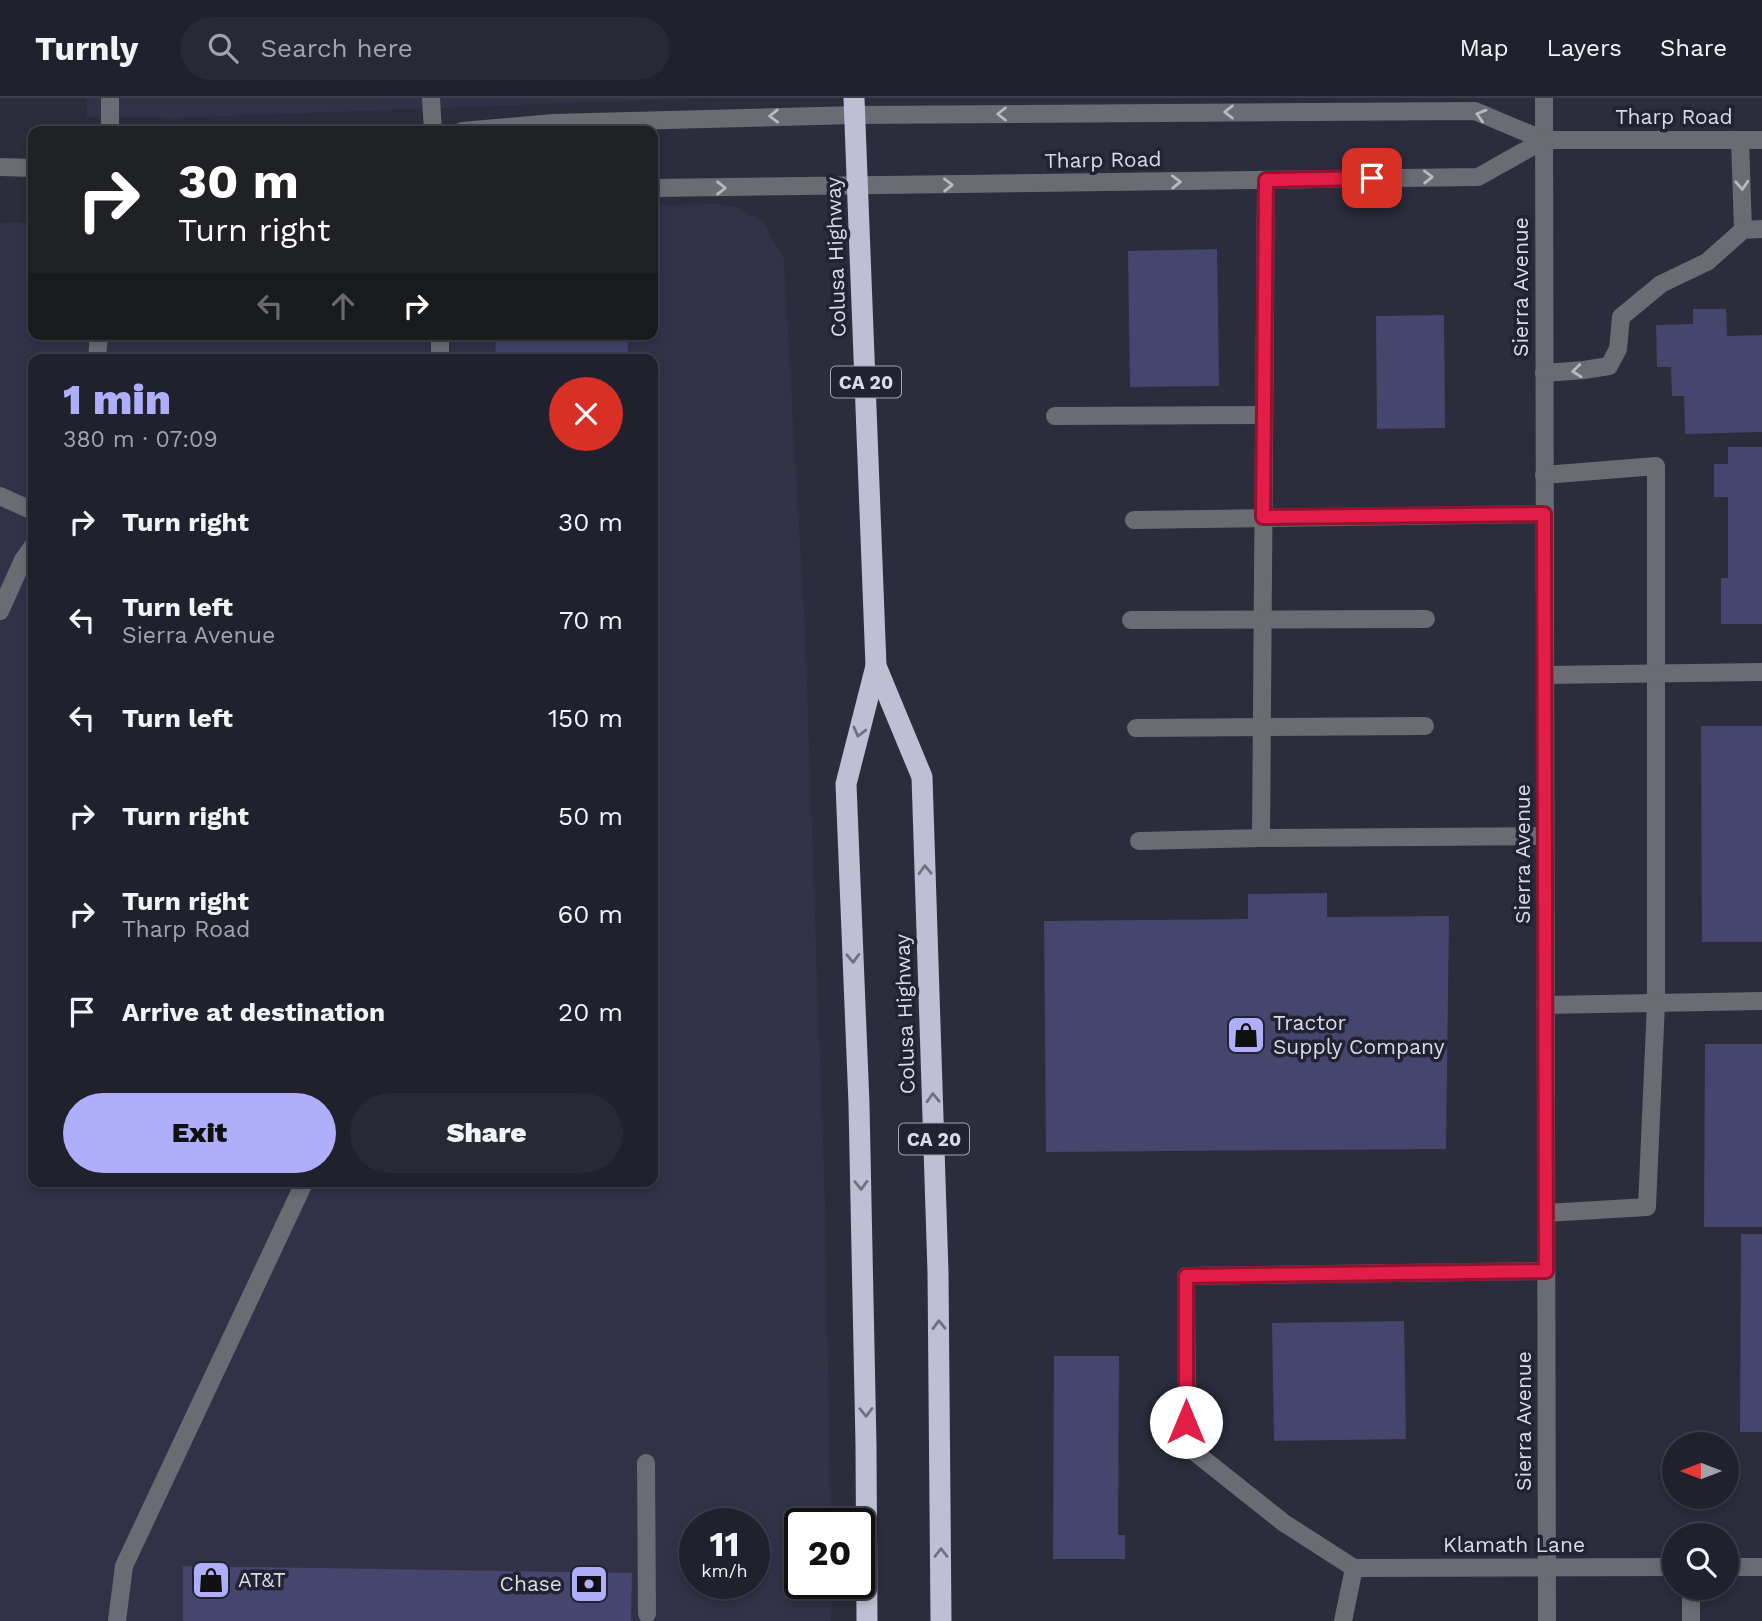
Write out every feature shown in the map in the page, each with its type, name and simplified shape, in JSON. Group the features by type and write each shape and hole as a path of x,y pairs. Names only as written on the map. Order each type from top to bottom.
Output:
{"highway":[{"name":"Colusa Highway","path":"854,106 876,666 846,784 860,1143 867,1621"},
{"name":"Colusa Highway","path":"876,666 922,776 938,1272 941,1621"}],"street":[{"path":"110,98 110,126"},
{"path":"431,98 433,126"},
{"name":"Sierra Avenue","path":"1544,98 1547,1621"},
{"name":"Tharp Road","path":"519,126 854,106 1277,105 1475,111 1544,140 1762,140"},
{"name":"Tharp Road","path":"658,188 1478,177 1544,140"},
{"path":"1740,140 1743,230"},
{"path":"0,167 28,167"},
{"path":"1261,838 1266,180"},
{"path":"1544,373 1609,366 1618,349 1621,317 1661,284 1707,262 1743,230 1762,229"},
{"path":"1055,416 1264,415"},
{"path":"1544,475 1656,466 1656,1003 1647,1207 1546,1213"},
{"path":"0,496 28,509"},
{"path":"1133,520 1544,514"},
{"path":"0,611 28,553"},
{"path":"1131,620 1426,619"},
{"path":"1545,675 1762,672"},
{"path":"1136,728 1425,726"},
{"path":"1139,841 1545,836"},
{"path":"1545,1005 1762,1001"},
{"path":"117,1621 124,1566 302,1187"},
{"path":"1343,1621 1354,1568 1284,1523 1186,1446 1186,1276 1546,1271"},
{"path":"646,1463 647,1614"},
{"name":"Klamath Lane","path":"1354,1568 1662,1567"},
{"path":"1739,1567 1762,1567"},
{"path":"1691,1600 1691,1621"}],"shaded area":[{"path":"87,98 705,98 177,118 87,117"},
{"path":"716,204 737,207 763,222 784,259 805,628 825,1199 831,1508 784,1508 784,1599 832,1599 831,1621 0,1621 0,223 28,222 28,340 658,340 658,205"}],"building":[{"path":"1217,249 1219,386 1130,387 1128,251"},
{"path":"1693,309 1726,309 1727,336 1762,335 1762,432 1685,434 1684,396 1672,396 1671,367 1657,367 1656,325 1693,324"},
{"path":"1444,315 1445,428 1377,429 1376,316"},
{"path":"495,340 627,340 628,352 496,354"},
{"path":"1728,447 1762,447 1762,624 1721,624 1721,578 1728,578 1728,497 1714,497 1714,464 1728,464"},
{"path":"1701,726 1762,726 1762,942 1702,942"},
{"name":"Tractor Supply Company","path":"1327,893 1327,917 1449,916 1446,1149 1046,1152 1044,921 1248,919 1248,894"},
{"path":"1705,1044 1762,1044 1762,1227 1704,1227"},
{"path":"1741,1234 1762,1234 1762,1432 1740,1432"},
{"path":"1404,1321 1406,1439 1274,1441 1272,1323"},
{"path":"1054,1356 1119,1356 1118,1535 1125,1535 1125,1559 1053,1559"},
{"path":"183,1566 632,1573 631,1621 183,1621"}],"place":[{"name":"Tractor Supply Company","path":"1246,1035"},
{"name":"AT&T","path":"211,1580"},
{"name":"Chase","path":"589,1584"}],"route":[{"path":"1186,1422 1186,1276 1546,1271 1544,514 1263,517 1266,180 1372,178"}]}
